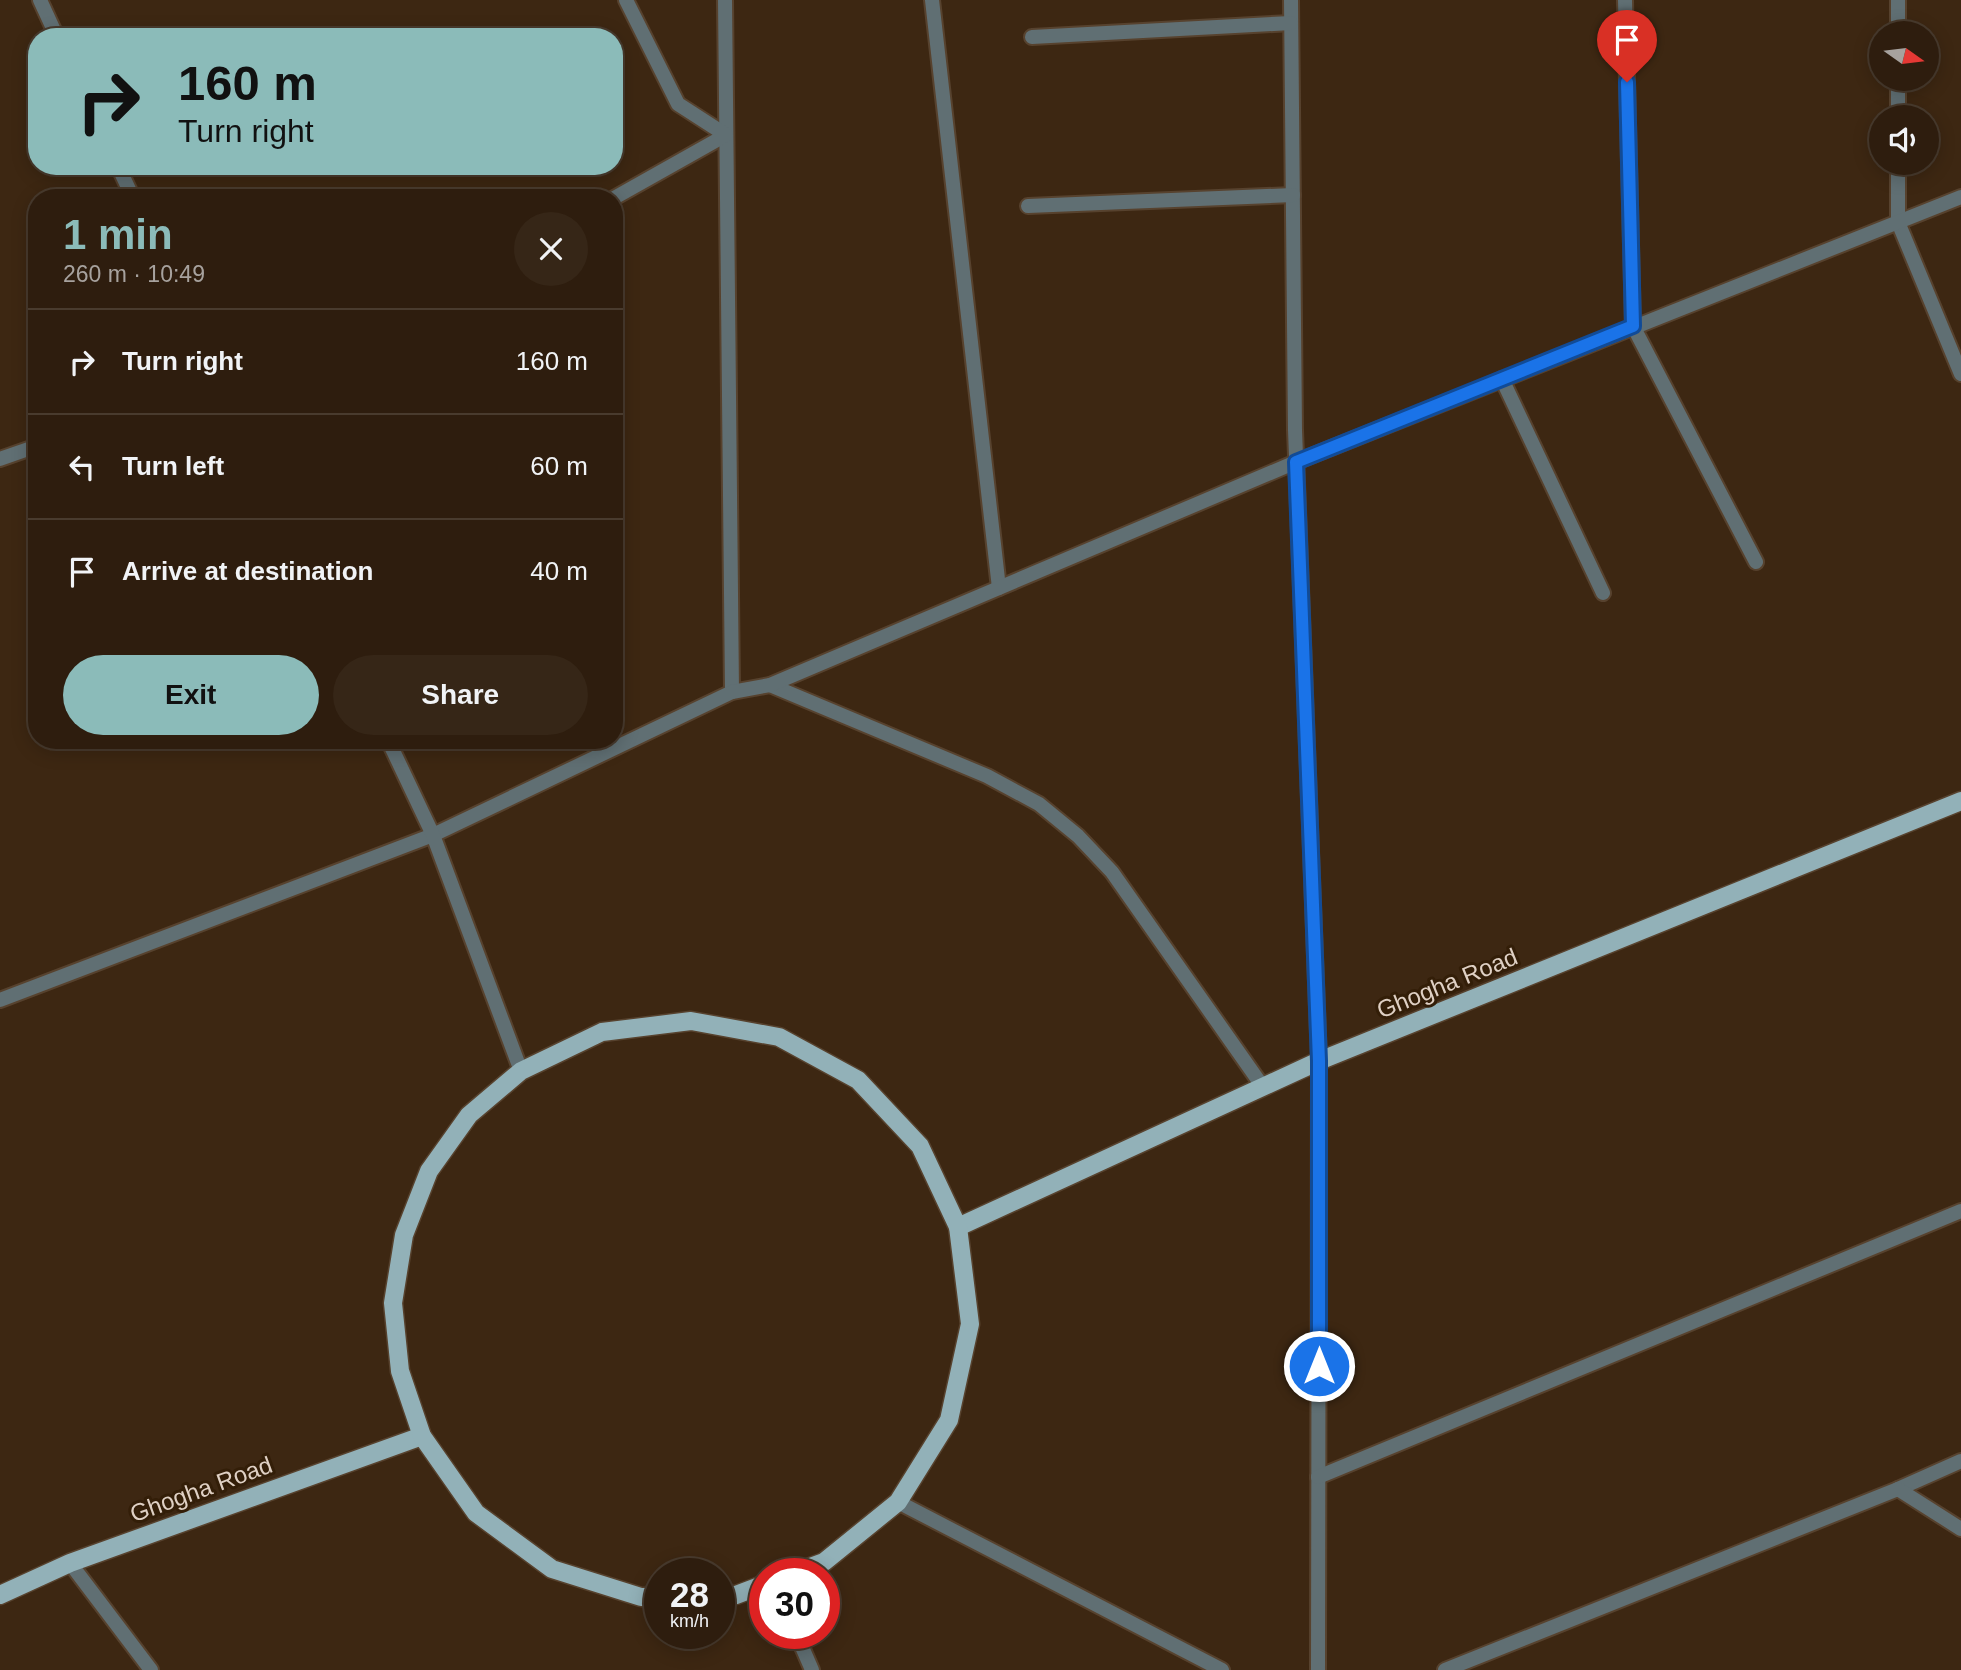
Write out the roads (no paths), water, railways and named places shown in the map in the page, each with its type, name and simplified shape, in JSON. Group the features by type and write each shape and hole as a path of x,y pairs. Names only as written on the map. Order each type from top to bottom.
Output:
{"main road":[{"name":"Ghogha Road","path":"958,1227 1319,1061 1961,801"},
{"path":"644,1597 552,1569 476,1514 422,1436 400,1371 393,1303 404,1235 429,1171 469,1115 520,1070 602,1032 691,1021 779,1037 858,1080 920,1146 958,1227 970,1324 949,1420 898,1502 829,1558"},
{"name":"Ghogha Road","path":"0,1595 70,1563 422,1436"}],"street":[{"path":"40,0 53,28"},
{"path":"626,0 678,104 726,135"},
{"path":"725,0 732,692"},
{"path":"932,0 999,588"},
{"path":"1291,0 1296,462 1319,1061 1318,1670"},
{"path":"1625,0 1633,326 1756,562"},
{"path":"1898,0 1898,21"},
{"path":"1032,37 1291,23"},
{"path":"623,193 726,135"},
{"path":"1898,175 1898,222 1961,374"},
{"path":"1028,205 1293,195"},
{"path":"623,744 732,692 770,685 1296,462 1961,197"},
{"path":"1502,379 1602,593"},
{"path":"0,459 28,449"},
{"path":"770,685 988,776 1039,804 1077,836 1112,872 1263,1087"},
{"path":"392,749 433,835 520,1070"},
{"path":"0,1000 433,835 613,749"},
{"path":"1318,1477 1961,1211"},
{"path":"1445,1670 1898,1489 1961,1461"},
{"path":"1898,1489 1961,1529"},
{"path":"898,1502 1222,1670"},
{"path":"70,1563 151,1670"},
{"path":"803,1649 812,1670"}]}
